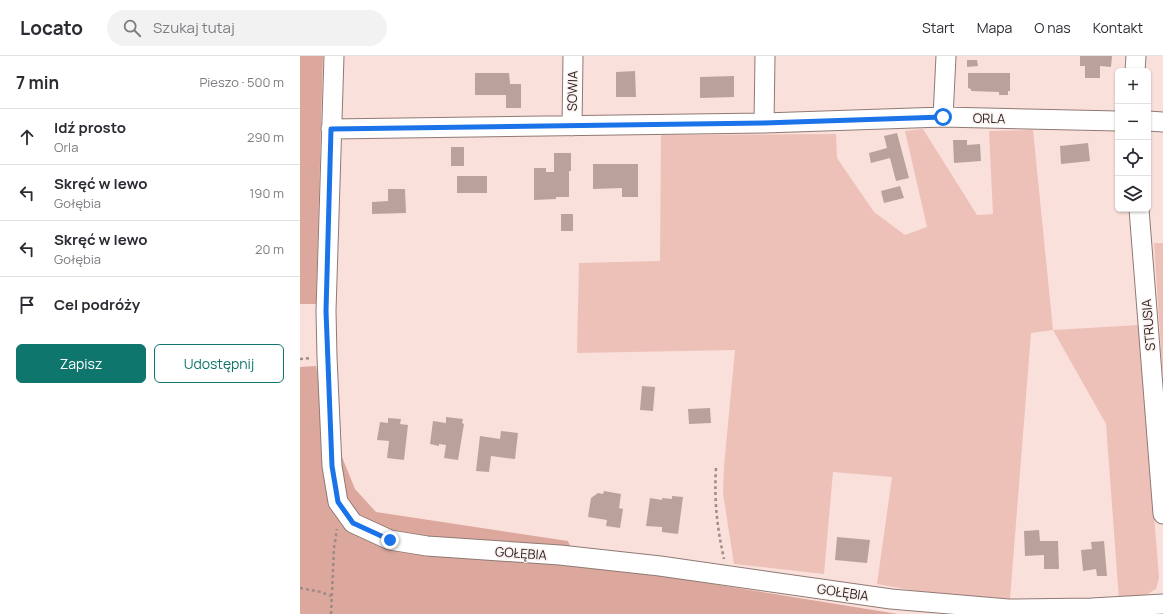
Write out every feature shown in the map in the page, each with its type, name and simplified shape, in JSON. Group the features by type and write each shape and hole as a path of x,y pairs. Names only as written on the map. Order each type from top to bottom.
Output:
{"street":[{"name":"GOŁĘBIA","path":"334,56 326,311 332,466 338,502 353,523 390,540 427,546 568,556 660,566 891,599 1008,609 1092,608 1163,604"},
{"name":"SOWIA","path":"572,126 573,56"},
{"path":"764,123 765,56"},
{"path":"943,117 946,56"},
{"path":"1135,68 1136,56"},
{"name":"ORLA","path":"331,129 764,123 943,117 1115,121"},
{"path":"1151,121 1163,122"},
{"name":"STRUSIA","path":"1139,212 1163,514"}],"path":[{"path":"716,468 714,493 717,530 725,562 726,576"},
{"path":"331,614 334,548 342,507"},
{"path":"300,588 321,592 331,596"}],"shaded area":[{"path":"300,56 323,56 316,304 300,304"},
{"path":"923,129 977,215 993,214 989,131 1033,130 1053,330 1031,333 1010,599 916,591 877,584 892,477 833,472 824,574 734,564 723,493 724,466 735,350 577,353 579,263 660,261 661,135 836,134 837,158 874,212 905,235 927,227 905,131"},
{"path":"1154,243 1163,243 1163,381"},
{"path":"1139,325 1159,578 1156,589 1143,597 1119,600 1106,424 1053,330"},
{"path":"316,366 325,415 355,489 376,512 568,541 577,562 898,614 300,614 300,367"}],"building":[{"path":"1080,56 1112,56 1111,67 1100,66 1100,78 1085,78 1085,66 1080,66"},
{"path":"967,60 977,60 978,66 967,67"},
{"path":"635,71 636,97 616,97 616,72"},
{"path":"475,73 509,73 510,84 521,84 521,108 506,108 506,95 475,95"},
{"path":"968,73 1010,73 1010,91 1008,91 1008,95 999,95 999,92 971,91 971,89 968,88"},
{"path":"734,76 734,97 700,98 700,77"},
{"path":"897,133 909,178 896,181 890,158 871,163 869,153 887,148 884,136"},
{"path":"953,140 967,140 967,145 980,144 981,161 954,163"},
{"path":"1088,143 1090,161 1061,164 1060,146"},
{"path":"451,147 464,147 464,166 451,166"},
{"path":"554,153 571,153 569,197 534,200 534,168 546,168 546,172 554,172"},
{"path":"593,164 638,164 638,197 622,197 622,188 593,189"},
{"path":"457,176 487,176 487,193 457,193"},
{"path":"900,186 904,198 884,203 881,191"},
{"path":"388,189 405,189 406,213 372,214 372,202 388,201"},
{"path":"561,214 573,214 573,231 561,231"},
{"path":"642,386 655,387 653,411 640,410"},
{"path":"710,408 711,423 689,424 688,409"},
{"path":"446,417 463,419 462,423 464,424 458,460 444,458 446,445 439,444 439,446 430,444 433,421 446,423"},
{"path":"388,418 401,419 400,424 408,425 404,460 387,458 389,441 377,440 380,422 388,423"},
{"path":"501,431 518,433 515,459 491,456 489,472 476,471 480,436 500,439"},
{"path":"604,491 621,494 619,508 623,509 620,528 606,526 607,520 588,517 591,498 598,493 603,494"},
{"path":"672,496 683,497 678,534 662,532 662,527 646,526 650,498 662,500 662,498 672,499"},
{"path":"1039,530 1040,541 1058,541 1059,569 1044,569 1044,555 1025,556 1024,531"},
{"path":"837,537 870,540 867,563 835,560"},
{"path":"1104,541 1107,576 1097,576 1096,569 1083,571 1081,550 1092,549 1091,542"}],"route":[{"path":"390,540 353,523 338,502 332,466 326,311 331,129 824,122 943,117"}]}
